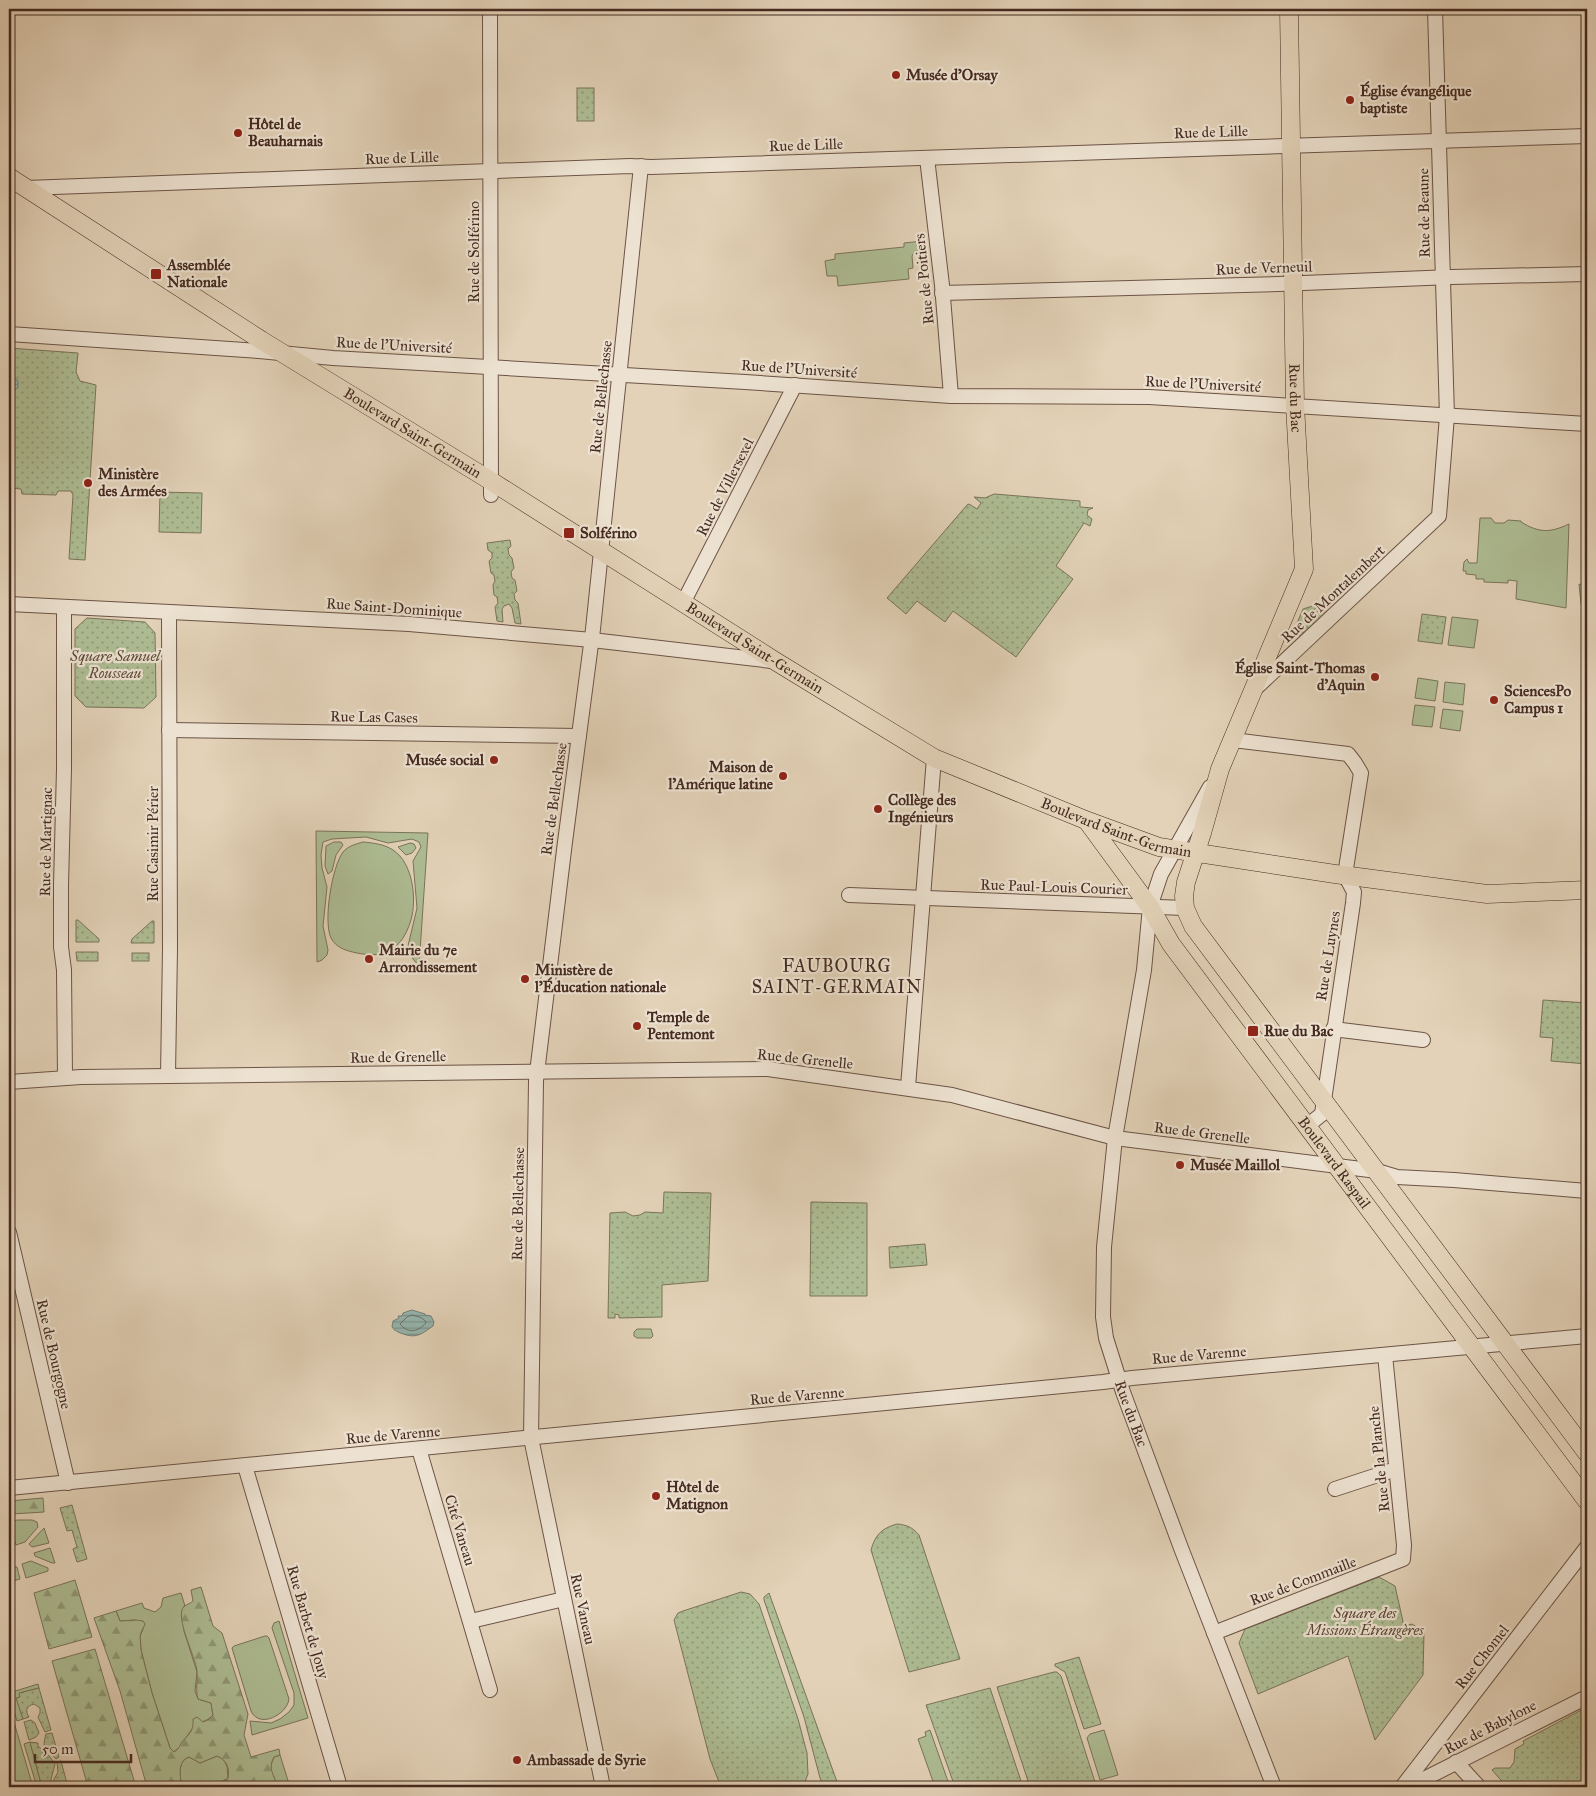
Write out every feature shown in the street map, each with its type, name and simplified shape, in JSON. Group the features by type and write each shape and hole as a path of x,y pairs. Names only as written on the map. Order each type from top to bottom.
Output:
{"main road":[{"name":"Rue du Bac","path":"1196,852 1220,769 1304,569 1295,405 1289,9"},
{"name":"Boulevard Saint-Germain","path":"9,179 26,188 491,488 601,552 934,758 1087,821 1159,847 1487,894 1587,890"},
{"name":"Boulevard Raspail","path":"1087,821 1150,907 1171,944 1587,1501"},
{"name":"Boulevard Raspail","path":"1196,852 1186,882 1184,896 1185,908 1193,926 1587,1453"}],"street":[{"name":"Rue de Solférino","path":"490,9 491,488"},
{"name":"Rue de Beaune","path":"1432,522 1439,516 1447,416 1435,9"},
{"name":"Rue de Lille","path":"26,188 490,170 660,167 1587,136"},
{"name":"Rue de Poitiers","path":"927,158 951,396"},
{"name":"Rue de Bellechasse","path":"531,1438 536,1072 592,640 641,166"},
{"name":"Rue de Verneuil","path":"942,293 1587,274"},
{"name":"Rue de l'Université","path":"9,334 951,396 1150,397 1587,424"},
{"name":"Rue de Villersexel","path":"683,603 794,385"},
{"name":"Rue de Montalembert","path":"1255,688 1432,522"},
{"name":"Rue Saint-Dominique","path":"9,604 409,624 592,640 776,661"},
{"name":"Rue de Martignac","path":"64,606 64,769 61,886 65,1077"},
{"name":"Rue Casimir Périer","path":"168,1076 170,948 169,612"},
{"name":"Rue Las Cases","path":"169,730 579,736"},
{"path":"1233,740 1348,754 1361,773 1345,875"},
{"path":"908,1087 934,758"},
{"name":"Rue du Bac","path":"1220,769 1161,874 1150,907 1144,970 1115,1138 1104,1247 1103,1317 1106,1338 1118,1380 1274,1787"},
{"name":"Rue de Luynes","path":"1306,1126 1322,1114 1354,892 1345,875"},
{"name":"Rue Paul-Louis Courier","path":"849,895 1185,908"},
{"path":"1334,1029 1423,1040"},
{"name":"Rue de Grenelle","path":"9,1082 65,1077 768,1069 908,1087 952,1095 1115,1138 1377,1171 1397,1177 1454,1180 1586,1195"},
{"name":"Rue de Bourgogne","path":"9,1232 68,1482"},
{"name":"Rue de Varenne","path":"9,1488 1587,1336"},
{"name":"Rue de la Planche","path":"1385,1355 1404,1545 1403,1559"},
{"name":"Rue Vaneau","path":"531,1438 604,1787"},
{"name":"Cité Vaneau","path":"419,1449 490,1690"},
{"name":"Rue Barbet de Jouy","path":"245,1466 340,1787"},
{"path":"1335,1489 1396,1469"},
{"name":"Rue Chomel","path":"1402,1787 1587,1547"},
{"name":"Rue de Commaille","path":"1214,1633 1403,1559"},
{"path":"470,1621 564,1599"},
{"name":"Rue de Babylone","path":"1408,1787 1587,1697"},
{"path":"1456,1762 1479,1787"}],"green space":[{"path":"577,88 594,88 594,121 577,121"},
{"path":"923,241 923,249 915,251 912,256 913,268 908,269 909,279 838,286 837,276 827,276 825,261 835,259 835,254 904,247 904,243"},
{"path":"9,348 78,353 76,372 80,381 96,385 85,560 69,559 73,495 71,491 58,491 56,495 22,494 21,489 9,488"},
{"path":"160,492 202,493 201,533 159,532"},
{"path":"994,494 1080,501 1080,507 1093,508 1088,510 1087,515 1092,519 1090,526 1084,523 1056,566 1073,579 1016,657 953,611 945,622 917,601 906,614 887,598 967,505 969,504 977,509 981,503 974,497 985,498"},
{"path":"1480,518 1491,518 1495,523 1504,523 1508,520 1521,521 1539,530 1556,529 1569,524 1566,608 1516,599 1517,581 1508,580 1508,583 1484,582 1484,579 1476,579 1476,575 1466,574 1466,571 1463,571 1464,562 1467,559 1469,563 1477,563"},
{"path":"510,540 511,546 508,549 514,568 511,572 512,578 515,580 517,591 514,594 515,600 518,603 521,624 515,623 512,608 509,604 502,609 503,622 497,621 495,607 498,603 497,597 494,595 493,585 495,581 494,575 491,573 489,561 492,558 492,553 488,550 487,543"},
{"path":"1579,584 1587,587 1587,604 1581,604"},
{"path":"1319,604 1310,615 1312,616 1322,608 1326,613 1302,635 1295,636 1293,633 1303,609"},
{"path":"1422,614 1446,617 1442,644 1418,641"},
{"path":"1452,617 1478,620 1474,648 1448,645"},
{"name":"Square Samuel Rousseau","path":"87,618 145,622 155,633 156,697 144,708 86,707 75,696 75,629"},
{"path":"1418,678 1438,681 1435,701 1415,698"},
{"path":"1445,682 1465,684 1463,705 1443,702"},
{"path":"1415,705 1435,707 1432,727 1412,725"},
{"path":"1443,709 1463,711 1460,731 1440,728"},
{"path":"316,831 428,833 419,966 413,959 408,946 417,908 413,861 421,847 419,842 412,839 388,843 366,837 332,839 323,842 322,868 327,887 323,926 328,950 327,955 317,962"},
{"path":"334,842 341,842 343,845 336,855 332,871 328,874 325,866 326,846"},
{"path":"363,842 375,843 393,850 405,863 412,882 414,902 411,920 398,945 384,953 367,954 349,951 333,941 329,930 328,907 335,869 347,848"},
{"path":"410,843 414,844 416,848 412,853 406,855 398,847"},
{"path":"76,920 99,939 99,942 76,942"},
{"path":"154,921 154,943 131,943 132,939"},
{"path":"76,952 98,952 98,961 77,961"},
{"path":"132,953 149,953 149,961 132,961"},
{"path":"1543,1000 1587,1003 1587,1064 1551,1061 1553,1038 1540,1037"},
{"path":"664,1192 711,1193 708,1281 662,1285 662,1317 619,1318 619,1315 615,1314 615,1318 608,1318 610,1213 625,1212 633,1216 645,1212 663,1213"},
{"path":"811,1202 867,1203 867,1296 810,1296"},
{"path":"925,1244 927,1265 890,1268 889,1247"},
{"path":"637,1329 651,1329 653,1336 651,1338 637,1338 634,1336 634,1332"},
{"path":"43,1498 44,1512 11,1514 9,1501"},
{"path":"72,1505 87,1559 77,1562 73,1549 77,1547 72,1530 67,1531 60,1508"},
{"path":"17,1520 32,1520 37,1522 38,1527 25,1542 16,1545 9,1523"},
{"path":"897,1524 909,1527 919,1535 960,1659 909,1672 871,1550 880,1533"},
{"path":"44,1528 49,1543 32,1547 29,1544"},
{"path":"50,1548 55,1563 35,1556 34,1553"},
{"path":"31,1561 48,1568 48,1571 26,1578 22,1564"},
{"path":"13,1567 17,1567 20,1579 9,1582 9,1573"},
{"name":"Square des Missions Étrangères","path":"1379,1577 1395,1586 1404,1626 1412,1624 1424,1632 1423,1675 1375,1740 1348,1656 1258,1694 1239,1643 1245,1629"},
{"path":"75,1580 92,1637 49,1649 34,1593"},
{"path":"201,1587 213,1626 222,1633 248,1714 244,1735 251,1757 279,1749 280,1755 274,1757 271,1765 277,1787 213,1787 228,1778 229,1775 225,1762 217,1756 200,1763 189,1757 185,1759 180,1770 182,1787 147,1787 120,1691 94,1618 116,1611 120,1621 136,1620 143,1621 145,1624 140,1636 141,1650 152,1693 170,1748 174,1752 193,1727 193,1719 197,1717 203,1722 213,1715 211,1703 198,1699 197,1671 181,1616 183,1608 193,1601 191,1590"},
{"path":"741,1592 750,1594 759,1604 798,1719 807,1753 808,1774 803,1787 721,1787 710,1759 674,1620 678,1613"},
{"path":"181,1593 185,1606 184,1631 197,1672 195,1691 198,1699 211,1703 213,1715 195,1726 180,1747 173,1752 152,1693 141,1650 140,1636 143,1629 136,1620 120,1621 116,1611 142,1603 144,1608 155,1612 161,1607 163,1598"},
{"path":"769,1593 838,1787 824,1787 820,1778 804,1717 764,1600 764,1597"},
{"path":"279,1621 308,1718 252,1735 250,1721 271,1723 289,1712 294,1705 294,1693 272,1628 274,1623"},
{"path":"265,1636 269,1638 289,1699 287,1705 278,1715 272,1718 260,1719 251,1711 232,1648"},
{"path":"95,1649 136,1787 88,1787 52,1661"},
{"path":"1079,1657 1101,1724 1084,1729 1065,1672 1055,1666 1055,1664"},
{"path":"1054,1672 1061,1676 1095,1782 1079,1787 1030,1787 997,1687"},
{"path":"38,1684 39,1688 20,1693 20,1697 17,1698 23,1719 17,1721 10,1696 13,1695 12,1692"},
{"path":"39,1688 51,1730 45,1732 38,1717 40,1708 34,1704 29,1706 27,1713 29,1717 23,1719 16,1698 20,1697 19,1693"},
{"path":"990,1688 1023,1787 955,1787 926,1705"},
{"path":"9,1705 33,1787 12,1787 9,1777"},
{"path":"1587,1707 1587,1787 1507,1787 1492,1770 1495,1768 1510,1768 1514,1762 1515,1749 1524,1744 1523,1741"},
{"path":"31,1720 35,1723 39,1733 36,1737 29,1740 24,1722"},
{"path":"930,1730 950,1787 935,1787 918,1739 926,1736 925,1732"},
{"path":"1104,1730 1118,1775 1100,1780 1087,1738 1090,1734"},
{"path":"52,1733 59,1757 56,1759 46,1749 44,1744 46,1734"},
{"path":"30,1742 42,1787 37,1787 24,1744"},
{"path":"30,1742 38,1743 38,1746 55,1764 49,1787 42,1787"},
{"path":"280,1755 290,1787 277,1787 271,1772 274,1757"},
{"path":"217,1756 223,1759 227,1766 228,1778 213,1787 182,1787 180,1770 185,1759 189,1757 200,1763"},
{"path":"61,1761 68,1787 52,1787 58,1772 57,1762"}],"water":[{"path":"9,377 13,377 18,381 18,387 14,391 9,391"},
{"path":"412,1310 431,1316 434,1322 433,1326 413,1336 404,1334 392,1327 393,1321 399,1318 398,1316 402,1316 403,1313"}],"place":[{"name":"Musée d'Orsay","path":"896,75"},
{"name":"Église évangélique baptiste","path":"1350,100"},
{"name":"Hôtel de Beauharnais","path":"238,133"},
{"name":"Assemblée Nationale","path":"156,274"},
{"name":"Ministère des Armées","path":"88,483"},
{"name":"Solférino","path":"569,533"},
{"name":"Église Saint-Thomas d'Aquin","path":"1375,677"},
{"name":"SciencesPo Campus 1","path":"1494,700"},
{"name":"Musée social","path":"494,760"},
{"name":"Maison de l’Amérique latine","path":"783,776"},
{"name":"Collège des Ingénieurs","path":"878,809"},
{"name":"Mairie du 7e Arrondissement","path":"369,959"},
{"name":"Ministère de l'Éducation nationale","path":"525,979"},
{"name":"Temple de Pentemont","path":"637,1026"},
{"name":"Rue du Bac","path":"1253,1031"},
{"name":"Musée Maillol","path":"1180,1165"},
{"name":"Hôtel de Matignon","path":"656,1496"},
{"name":"Ambassade de Syrie","path":"517,1760"}],"district":[{"name":"FAUBOURG SAINT-GERMAIN","path":"837,976"}]}
